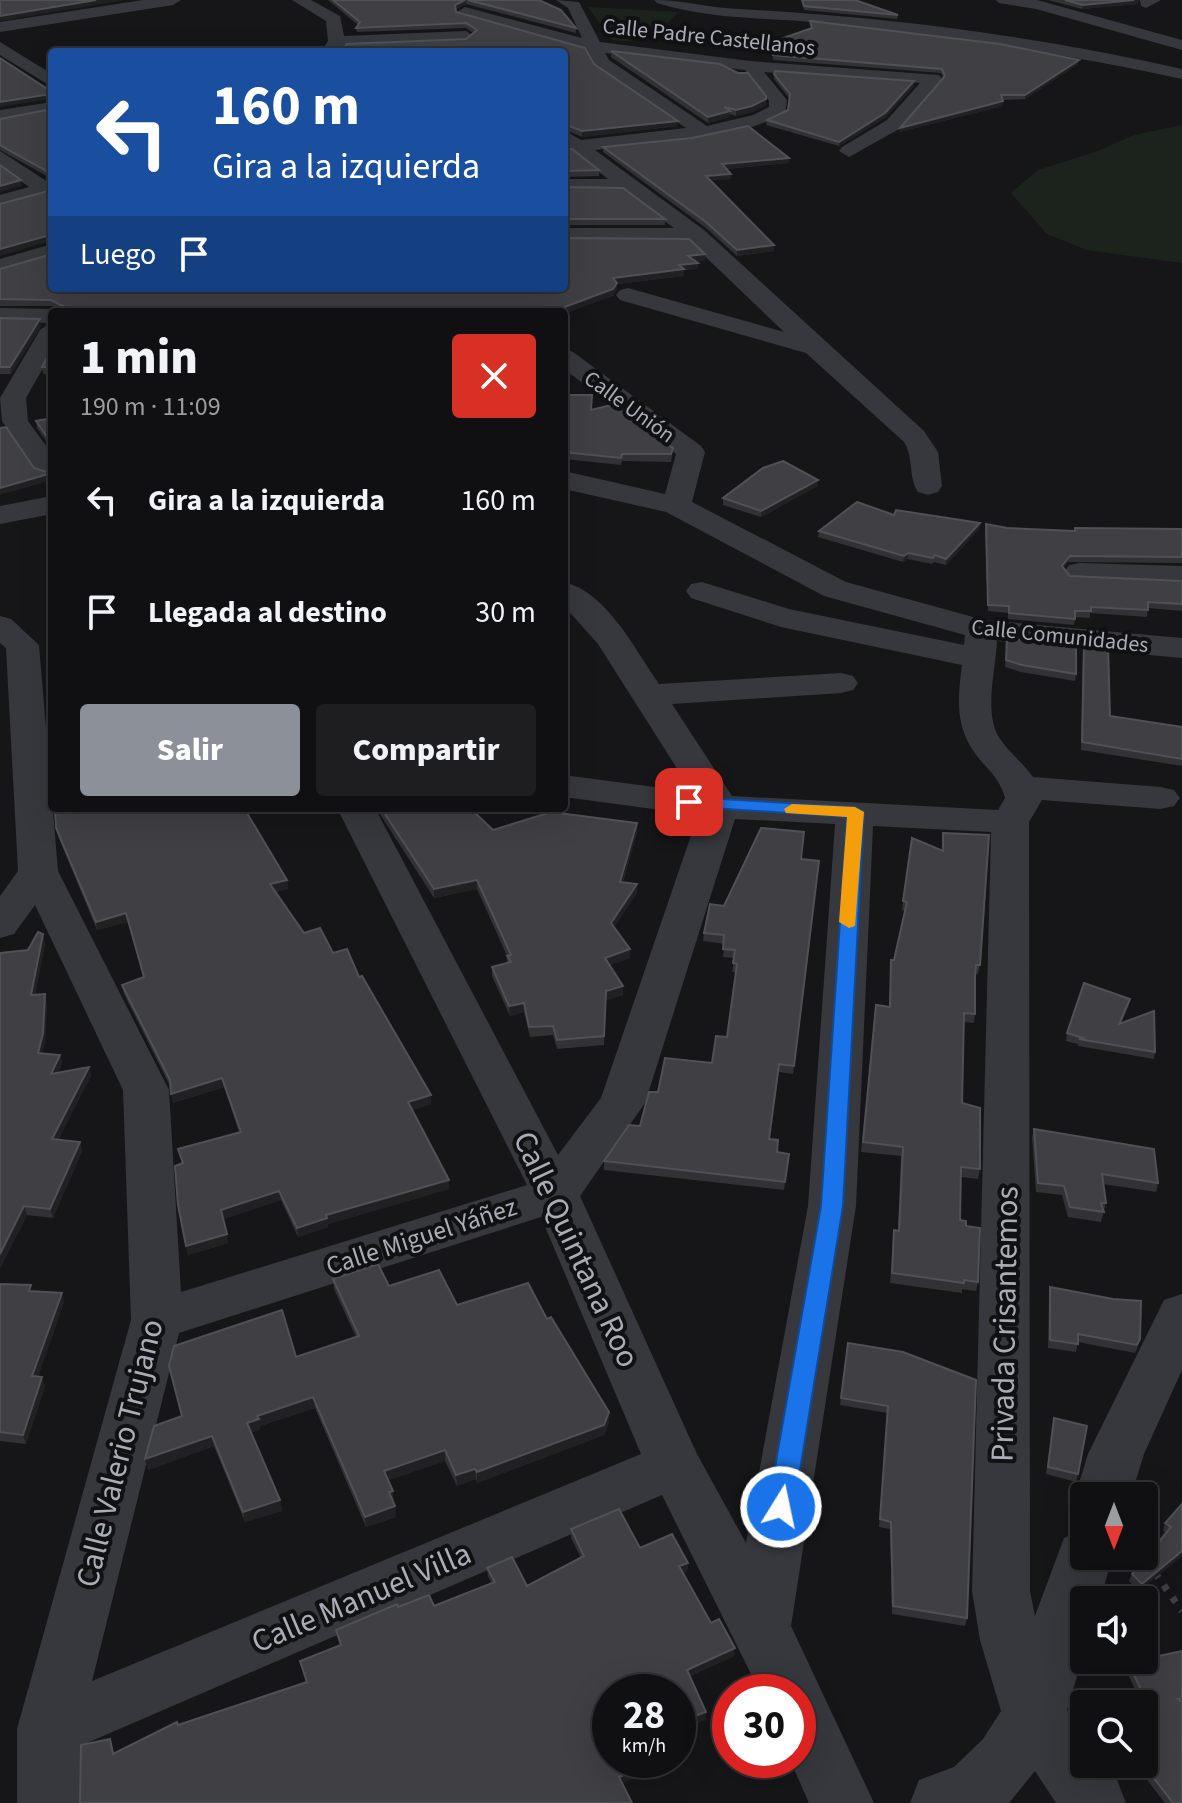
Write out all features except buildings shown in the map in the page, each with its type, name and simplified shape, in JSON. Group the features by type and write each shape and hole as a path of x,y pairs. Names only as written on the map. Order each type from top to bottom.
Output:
{"street":[{"path":"0,27 173,0"},
{"path":"300,0 334,19 332,47 463,44"},
{"path":"564,0 574,5 602,63 704,132"},
{"path":"662,0 694,11 749,16 860,6"},
{"path":"1004,0 1032,2 1182,45"},
{"path":"1124,6 1151,7"},
{"name":"Calle Padre Castellanos","path":"463,44 458,9 593,46 750,66 933,79 894,124 849,151"},
{"path":"817,10 1100,57 1182,74"},
{"path":"0,47 48,79"},
{"path":"1075,75 1100,57"},
{"path":"569,143 704,132 759,119 778,110 778,100 750,66"},
{"path":"0,116 48,108"},
{"path":"569,143 632,185 696,235 921,445 928,486"},
{"path":"0,157 48,188"},
{"path":"568,185 632,185"},
{"path":"0,202 48,188"},
{"path":"568,235 696,235"},
{"path":"0,266 48,252"},
{"path":"628,295 815,348"},
{"path":"0,315 48,316"},
{"path":"48,337 13,398 15,421 48,468"},
{"name":"Calle Unión","path":"576,378 691,452 676,505"},
{"name":"Calle Comunidades","path":"568,481 676,505 835,589 981,644 1182,648"},
{"path":"0,515 48,506"},
{"path":"1080,572 1182,575"},
{"path":"702,591 781,617 981,644 976,709 982,738 1016,775 1016,804"},
{"path":"555,1194 622,1103 720,807 651,695 591,611 568,594"},
{"name":"Calle Valerio Trujano","path":"18,640 38,871 146,1090 157,1320 48,1729 49,1803"},
{"path":"651,695 841,683"},
{"path":"568,787 720,807 855,812 1161,798"},
{"name":"Privada Crisantemos","path":"1016,804 1001,1591 1010,1640 1034,1716 1094,1803"},
{"name":"Calle Quintana Roo","path":"358,812 555,1194 674,1465 761,1627 783,1674"},
{"path":"761,1627 832,1206 855,812"},
{"path":"0,925 38,871"},
{"name":"Calle Miguel Yáñez","path":"157,1320 555,1194"},
{"path":"1108,1482 1121,1441 1181,1319"},
{"name":"Calle Manuel Villa","path":"48,1729 674,1465"},
{"path":"942,1803 973,1794 1005,1761 1034,1716 1080,1570"},
{"path":"816,1747 842,1803"}],"path":[{"path":"1153,1570 1182,1611"}],"shaded area":[{"path":"588,7 678,12 649,35 622,41 612,40"},
{"path":"1182,125 1182,263 1087,250 1047,234 1011,193 1038,170 1098,151 1134,135"}],"slow traffic":[{"path":"792,809 855,812 849,922"}],"route":[{"path":"689,802 720,807 855,812 832,1206 781,1507"}]}
